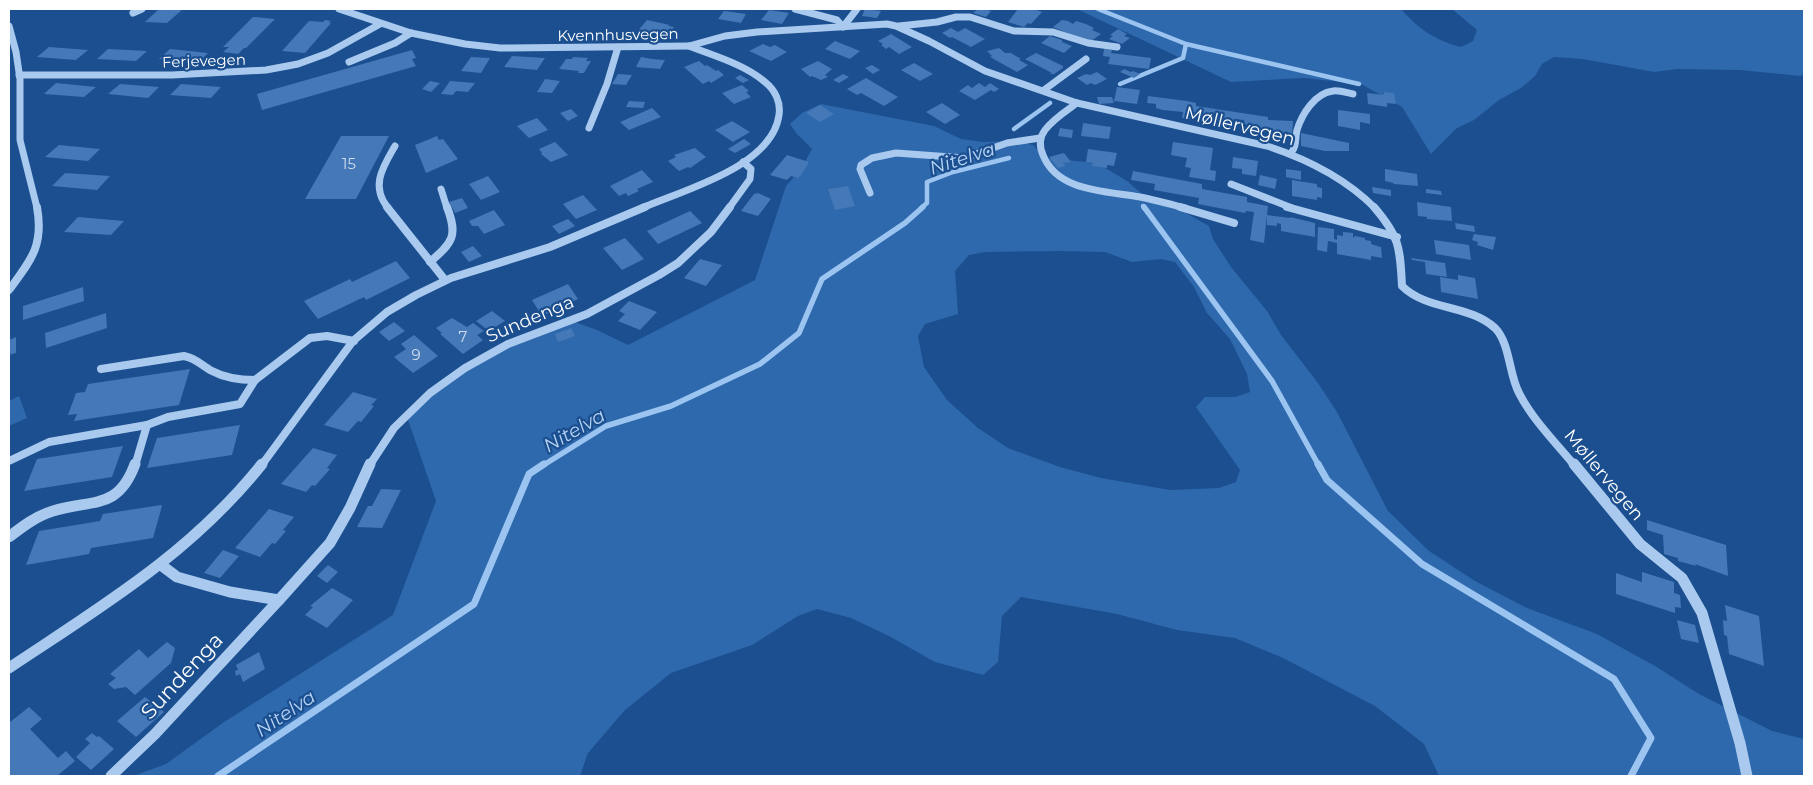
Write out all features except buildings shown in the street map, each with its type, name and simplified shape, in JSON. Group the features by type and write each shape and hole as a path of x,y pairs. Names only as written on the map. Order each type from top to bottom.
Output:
{"street":[{"path":"133,13 142,9"},
{"name":"Kvennhusvegen","path":"338,9 411,33 465,44 500,48 689,46 725,36 875,24 896,26 928,41"},
{"path":"795,9 837,20 843,27 857,9"},
{"path":"896,26 937,22 956,17 970,17 1014,31 1053,32 1088,43 1117,47"},
{"name":"Ferjevegen","path":"18,71 172,75 266,70 298,64 328,53 380,24"},
{"path":"9,26 15,42 21,94 20,140 31,188 41,220 38,245 24,270 9,290"},
{"path":"349,62 395,43 411,33"},
{"name":"Møllervegen","path":"928,41 985,71 1077,103 1291,153 1325,171 1364,199 1385,217 1397,237 1400,250 1402,286 1409,293 1425,302 1469,314 1497,330 1506,350 1518,392 1540,424 1640,544 1682,578 1702,613 1740,742 1747,776"},
{"path":"9,668 161,565 224,508 272,452 354,341 397,307 421,291 445,280 536,252 710,180 756,153 774,134 781,113 779,98 769,84 754,74 689,46"},
{"path":"589,128 607,84 618,47"},
{"path":"1044,90 1086,59"},
{"path":"9,64 18,71"},
{"path":"1291,153 1296,145 1296,135 1301,121 1316,99 1330,91 1353,94"},
{"path":"1077,103 1049,125 1040,138 1042,151 1048,166 1057,176 1090,188 1170,204 1234,223"},
{"path":"870,193 860,169 861,164 873,157 906,153 970,158 1005,144 1040,138"},
{"path":"395,146 381,170 377,182 378,193 382,202 445,280"},
{"name":"Sundenga","path":"111,776 155,734 330,543 350,508 368,466 394,428 430,393 466,368 508,344 587,314 678,263 711,232 750,179 751,169 743,162"},
{"path":"1231,184 1288,206 1397,237"},
{"path":"430,262 443,252 455,235 454,226 445,207 441,189"},
{"path":"9,461 50,442 147,425 168,417 240,404 255,380 310,338 327,336 354,341"},
{"path":"102,369 192,356 211,370 224,375 242,380 255,380"},
{"path":"9,537 28,523 51,511 106,499 120,491 129,478 147,425"},
{"path":"161,565 178,578 230,592 279,600"}],"shaded area":[{"path":"1077,9 1401,9 1428,33 1443,41 1461,47 1473,41 1477,30 1452,9 1804,9 1804,74 1801,76 1740,70 1677,69 1654,72 1583,59 1554,57 1542,64 1535,76 1521,88 1499,100 1474,120 1457,128 1431,154 1402,107 1361,84 1304,78 1231,82"},
{"path":"821,104 934,126 961,139 983,142 1016,141 1033,145 1045,158 1097,163 1127,181 1148,199 1179,209 1209,226 1213,239 1231,267 1267,311 1281,335 1318,383 1337,412 1388,511 1429,551 1475,581 1527,608 1597,634 1655,666 1699,694 1772,731 1804,739 1804,776 1439,776 1424,744 1375,706 1283,658 1235,638 1177,630 1117,614 1021,597 1002,616 998,662 983,675 935,662 889,636 851,618 817,609 798,616 752,645 671,673 625,710 588,753 580,776 133,776 166,764 224,722 393,615 436,501 406,414 466,364 572,321 597,330 628,345 755,280 786,186 801,169 812,149 790,124 802,113","holes":["985,252 1105,252 1132,262 1161,259 1175,262 1194,287 1207,313 1230,339 1247,374 1250,392 1235,397 1205,397 1196,407 1240,470 1236,482 1219,488 1170,490 1101,478 1060,467 1008,448 978,428 947,400 924,367 918,336 925,324 958,314 955,271 969,255"]},
{"path":"19,396 27,418 9,426 9,401"}],"waterway":[{"name":"Nitelva","path":"1098,9 1186,44"},
{"name":"Nitelva","path":"1120,84 1183,58 1186,44"},
{"path":"1186,44 1359,84"},
{"name":"Nitelva","path":"1014,129 1050,103"},
{"name":"Nitelva","path":"921,208 927,203 927,182 953,172 1009,158"},
{"name":"Nitelva","path":"542,466 606,426 671,406 760,364 799,333 822,279 905,223 923,207"},
{"path":"1144,207 1272,381 1319,466"},
{"name":"Nitelva","path":"218,776 474,604 529,474 544,464"},
{"path":"1318,464 1327,480 1422,564 1614,679 1651,738 1631,776"}]}
